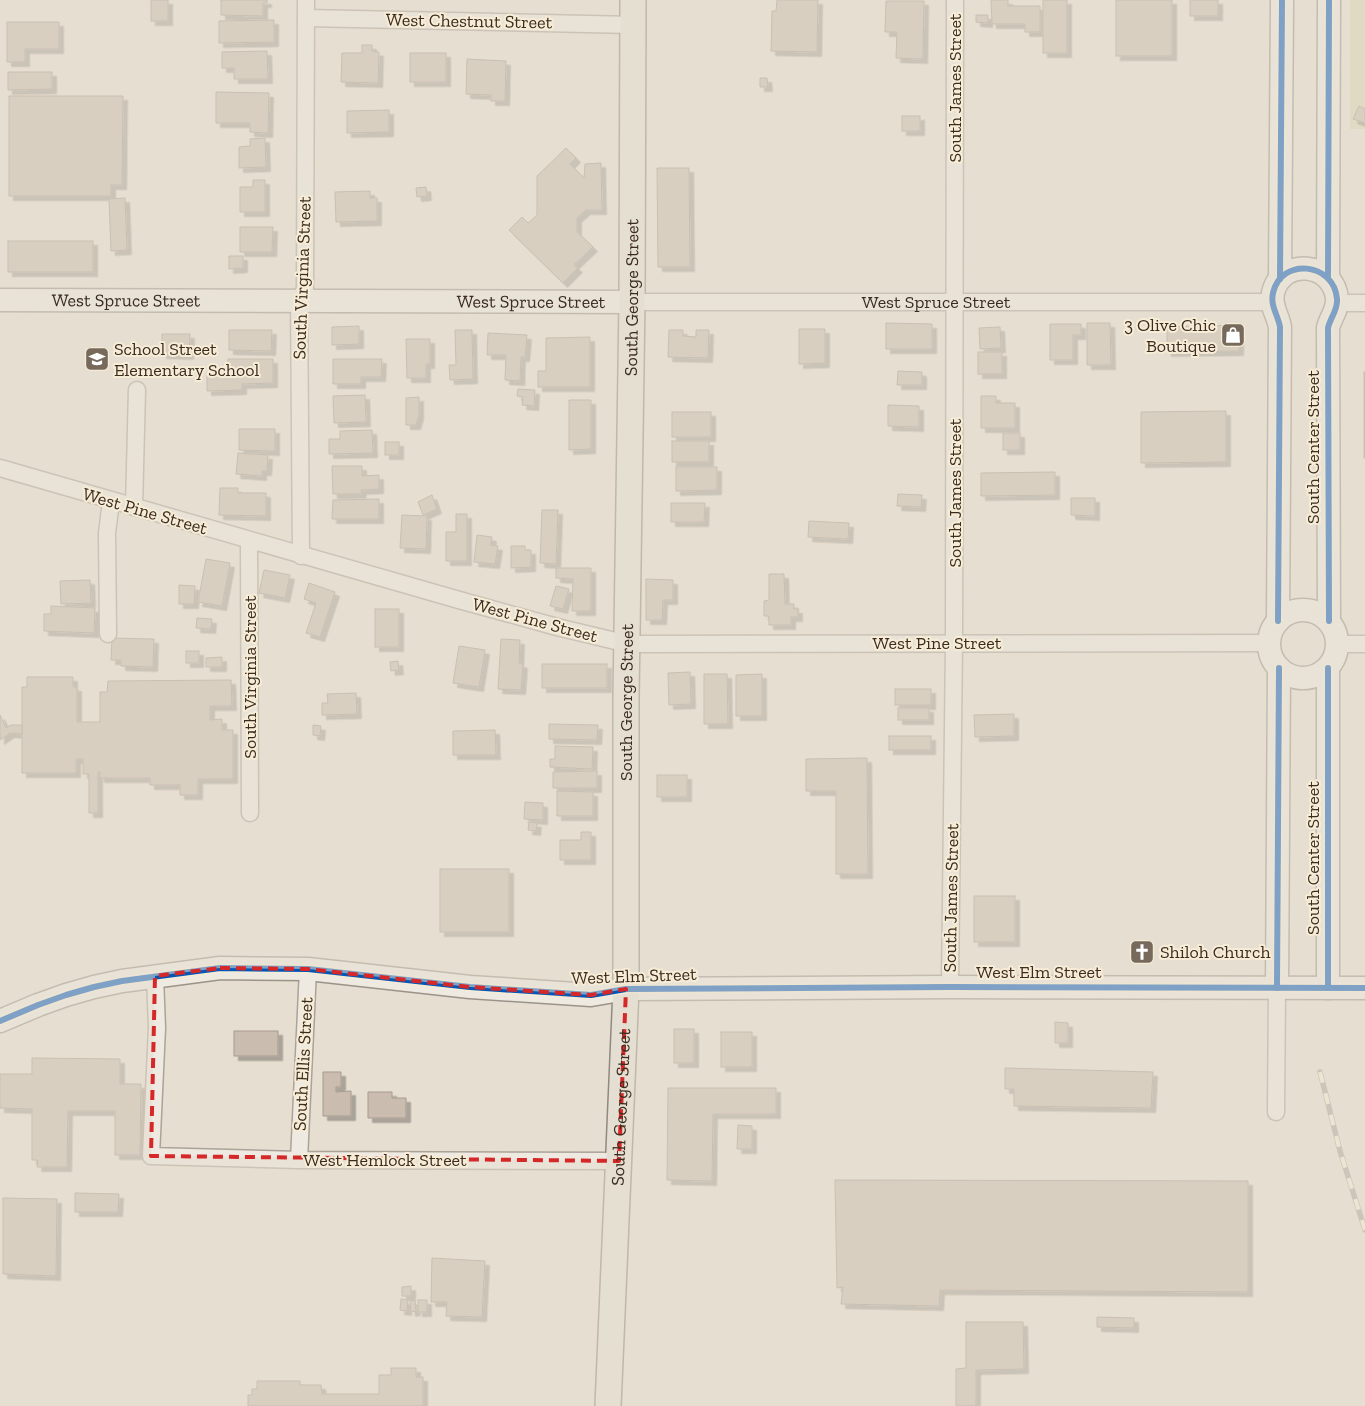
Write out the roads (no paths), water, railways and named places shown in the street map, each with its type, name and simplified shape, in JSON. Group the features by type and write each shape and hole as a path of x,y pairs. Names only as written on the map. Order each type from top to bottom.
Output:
{"main road":[{"name":"South George Street","path":"608,1406 626,989 626,716 632,302 633,0"}],"street":[{"name":"South Virginia Street","path":"301,556 299,300 305,289 306,0"},
{"name":"South James Street","path":"950,987 954,643 955,0"},
{"path":"1280,279 1282,0"},
{"path":"1328,278 1329,0"},
{"name":"West Chestnut Street","path":"306,18 633,25"},
{"path":"1272,302 1272,294 1280,279 1291,270 1312,268 1322,272 1328,278 1335,289 1337,303 1365,303"},
{"name":"West Spruce Street","path":"0,300 1272,302"},
{"name":"South Center Street","path":"1272,302 1280,327 1278,621 1273,627 1269,643 1273,661 1279,668 1276,1112"},
{"name":"South Center Street","path":"1328,988 1328,668 1336,656 1338,644 1337,635 1329,621 1328,328 1337,303"},
{"path":"134,508 137,390"},
{"name":"West Pine Street","path":"0,468 301,556 549,625 628,644 1269,643"},
{"path":"108,634 108,533 111,501"},
{"name":"South Virginia Street","path":"249,541 250,813"},
{"path":"1278,621 1294,611 1303,610 1313,611 1329,621"},
{"path":"1338,644 1365,644"},
{"path":"1279,668 1294,678 1304,679 1313,677 1328,668"},
{"name":"West Elm Street","path":"0,1021 66,995 122,981 220,968 308,969 470,987 591,995 626,989 950,987 1365,988"},
{"name":"South Ellis Street","path":"299,1160 308,969"},
{"name":"West Hemlock Street","path":"155,976 156,1018 151,1156 299,1160 619,1162"}],"railway":[{"path":"1320,1072 1340,1151 1365,1230"}],"place":[{"name":"3 Olive Chic Boutique","path":"1233,335"},
{"name":"School Street Elementary School","path":"97,359"},
{"name":"Shiloh Church","path":"1142,952"}]}
